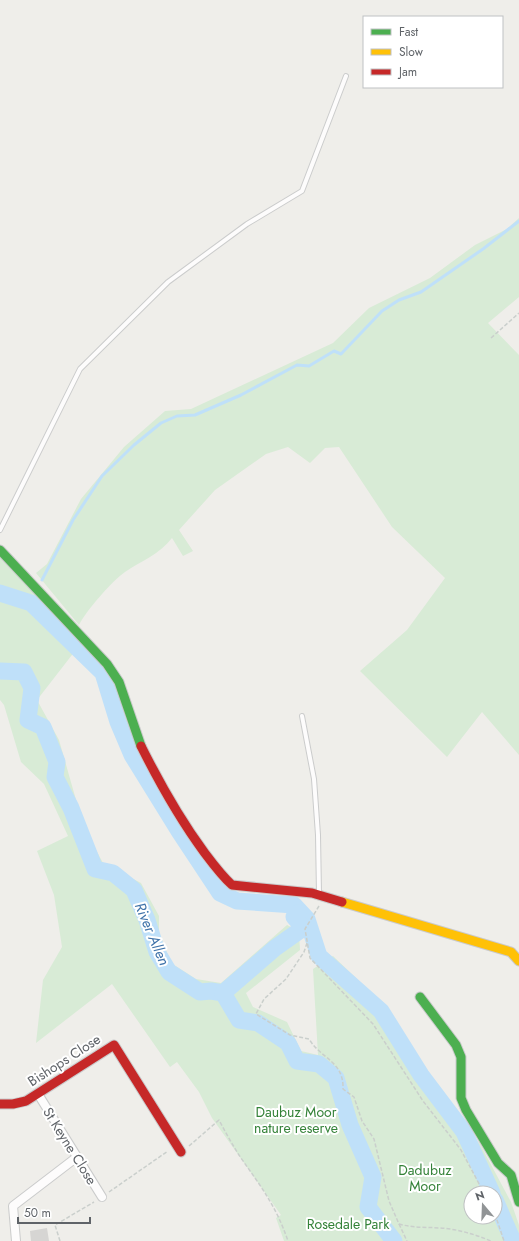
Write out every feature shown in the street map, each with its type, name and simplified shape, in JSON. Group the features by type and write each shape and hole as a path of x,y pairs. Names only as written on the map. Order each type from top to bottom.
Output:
{"street":[{"path":"0,550 107,664 119,682 138,738 170,801 187,829 224,878 232,885 312,893 428,929 511,952 519,961"},
{"path":"420,997 456,1045 461,1057 461,1098 466,1110 498,1163 511,1175 519,1202"},
{"name":"Bishops Close","path":"0,1104 13,1104 38,1094 114,1045 179,1149"},
{"name":"St Keyne Close","path":"38,1094 102,1197"},
{"path":"16,1241 14,1206 77,1157"}],"lane":[{"path":"0,530 80,369 168,282 247,224 302,191 346,76"},
{"path":"302,716 314,779 321,896"}],"path":[{"path":"491,338 519,313"},
{"path":"321,896 312,918 305,930 310,958 373,1024 423,1101 461,1150 480,1185"},
{"path":"307,943 304,952 286,979 264,999 256,1014 290,1035 309,1040 314,1048 327,1056 338,1068 343,1080 343,1089 354,1096 362,1121 374,1139 389,1201 406,1241"},
{"path":"60,1241 55,1225 179,1149 219,1120 240,1157 265,1189 281,1221 288,1241"},
{"path":"399,1224 412,1228 441,1228 461,1231 491,1241"},
{"path":"499,1225 504,1241"}],"green space":[{"path":"519,218 519,297 488,323 519,355 519,755 482,712 447,757 360,671 407,630 445,578 392,527 339,447 325,448 310,463 288,447 266,454 215,490 179,530 193,551 183,556 172,538 162,549 125,572 113,582 93,604 79,625 36,573 47,564 81,499 124,447 165,411 191,409 333,343 369,308 430,278 475,245 507,229"},
{"name":"Daubuz Moor nature reserve","path":"0,558 82,642 37,700 59,740 84,828 103,863 141,883 159,916 159,932 171,963 196,979 221,983 287,925 299,931 300,950 246,993 253,1007 287,1022 301,1051 318,1055 313,969 333,956 381,1002 440,1091 480,1144 502,1185 463,1185 463,1225 503,1225 503,1187 511,1202 519,1225 519,1241 284,1241 276,1218 281,1215 212,1118 199,1092 177,1062 170,1067 112,984 36,1043 43,980 62,947 54,895 37,851 68,836 44,784 21,762 4,705 0,700"}],"building":[{"path":"47,1228 49,1241 31,1241 30,1231"}],"waterway":[{"path":"42,580 73,520 102,476 134,445 161,423 177,416 195,415 241,395 297,365 309,366 334,351 341,354 382,311 399,300 421,292 483,249 519,221"},
{"path":"0,593 31,603 103,673 118,722 132,755 179,831 220,893 237,901 294,905 307,919 319,956 381,1011 421,1075 464,1132 488,1185"},
{"path":"31,603 34,597"},
{"name":"River Allen","path":"0,671 24,672 32,688 28,720 43,727 57,762 55,777 71,808 95,869 113,873 134,890 147,920 157,952 169,972 200,992 211,991 223,993 239,1020 258,1023 288,1043 297,1061 319,1064 336,1078 350,1125 373,1177 368,1207 394,1241"},
{"path":"223,993 275,948 299,931 301,925 294,917 298,913"},
{"path":"503,1218 513,1241"}],"traffic: fast":[{"path":"0,550 107,664 119,682 141,746"},
{"path":"420,997 456,1045 461,1057 461,1098 466,1110 498,1163 511,1175 519,1202"}],"traffic: slow":[{"path":"342,902 511,952 519,961"}],"traffic: jam":[{"path":"141,746 178,814 204,852 232,885 312,893 342,902"},
{"path":"0,1104 13,1104 26,1101 114,1045 181,1152"}],"park label":[{"name":"Dadubuz Moor","path":"425,1178"},
{"name":"Rosedale Park","path":"348,1224"}]}
